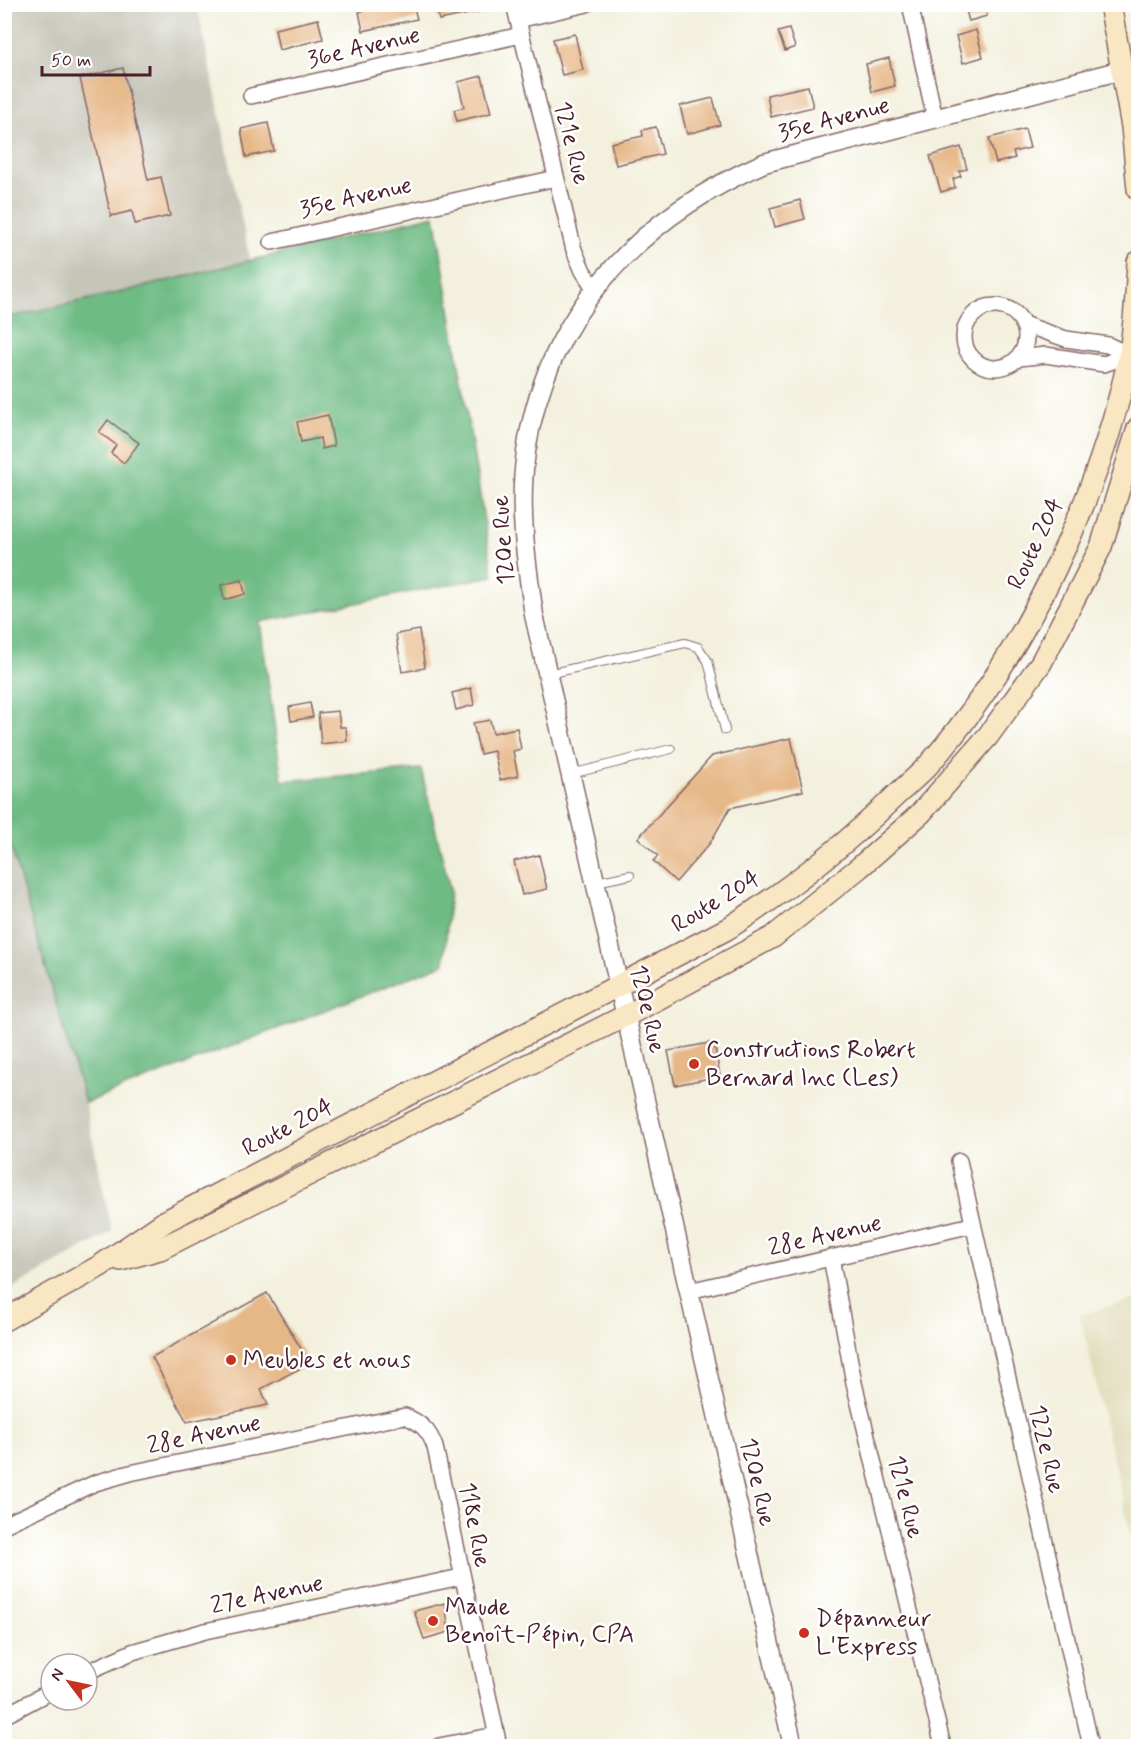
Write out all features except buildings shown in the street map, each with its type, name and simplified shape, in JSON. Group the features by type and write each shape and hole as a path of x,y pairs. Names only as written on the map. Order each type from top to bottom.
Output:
{"main road":[{"path":"1110,4 1132,127 1138,189"},
{"name":"Route 204","path":"4,1320 100,1266 166,1221 727,929 776,897 836,850 929,764 981,700 1069,541 1097,472 1134,355 1138,262"},
{"name":"Route 204","path":"100,1266 160,1249 624,1015 773,937 860,867 920,814 987,736 1041,663 1101,547 1138,428"}],"street":[{"name":"121e Rue","path":"514,4 574,250 583,272 594,288"},
{"name":"36e Avenue","path":"251,96 520,28 587,4"},
{"path":"910,4 935,119"},
{"name":"35e Avenue","path":"594,288 630,248 657,225 723,181 774,160 1122,70"},
{"name":"35e Avenue","path":"272,242 556,178"},
{"name":"120e Rue","path":"594,288 551,364 535,407 526,452 523,502 524,549 546,674 793,1746"},
{"path":"993,306 1011,310 1023,324 1066,339 1108,345 1134,355 1104,364 1046,355 1019,358 1003,368 984,367 969,356 963,338 969,320 975,313 993,306"},
{"path":"1019,358 1026,342 1023,324"},
{"name":"122e Rue","path":"959,1161 1091,1746"},
{"name":"28e Avenue","path":"689,1291 972,1225"},
{"name":"121e Rue","path":"831,1257 854,1383 943,1746"},
{"name":"28e Avenue","path":"4,1525 53,1500 95,1483 130,1473 405,1416 419,1422"},
{"name":"118e Rue","path":"419,1422 430,1433 435,1447 497,1741"},
{"name":"27e Avenue","path":"99,1667 132,1652 205,1631 461,1577"},
{"path":"4,1716 39,1697"},
{"path":"439,1746 497,1741"}],"lane":[{"path":"546,674 685,643 698,647 708,661 725,730"},
{"path":"570,774 671,749"},
{"path":"594,882 630,875"}],"shaded area":[{"path":"4,5 197,5 250,260 5,321"},
{"path":"4,827 85,1103 112,1232 5,1292"},
{"path":"1138,1298 1138,1567 1080,1315"}],"green space":[{"path":"435,215 493,576 260,622 282,781 421,769 450,889 444,964 85,1103 5,827 5,318 122,292"}],"place":[{"name":"Constructions Robert Bernard Inc (Les)","path":"694,1064"},
{"name":"Meubles et nous","path":"231,1360"},
{"name":"Maude Benoît-Pépin, CPA","path":"433,1621"},
{"name":"Dépanneur L'Express","path":"804,1633"}]}
